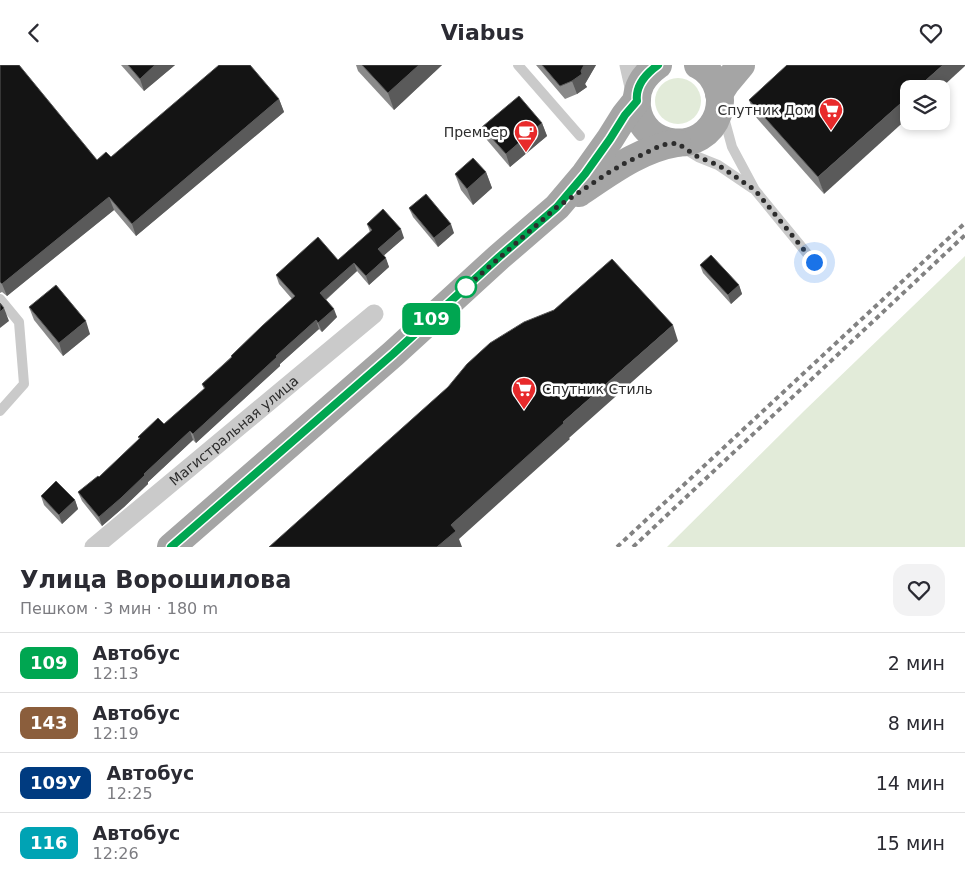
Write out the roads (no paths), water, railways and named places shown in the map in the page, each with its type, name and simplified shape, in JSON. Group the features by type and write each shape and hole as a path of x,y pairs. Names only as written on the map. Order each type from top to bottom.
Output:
{"main road":[{"path":"658,65 644,78 639,87 638,109 644,125 650,132 665,141 677,143"},
{"path":"698,65 708,72 713,79 720,98"},
{"path":"171,547 393,354 557,207 627,162 662,145 682,143 699,138 712,126 726,83 741,65"},
{"path":"557,207 585,174 637,98"}],"street":[{"path":"629,65 637,98"},
{"name":"Магистральная улица","path":"94,547 374,314"}],"lane":[{"path":"518,65 580,136"},
{"path":"720,98 732,147 755,190 814,262"},
{"path":"677,143 698,157 718,165 755,190"},
{"path":"0,299 19,322 24,384 0,411"}],"railway":[{"path":"617,547 965,223"},
{"path":"633,547 965,235"}],"place":[{"name":"Спутник Дом","path":"831,131"},
{"name":"Премьер","path":"526,153"},
{"name":"Спутник Стиль","path":"524,410"}]}
